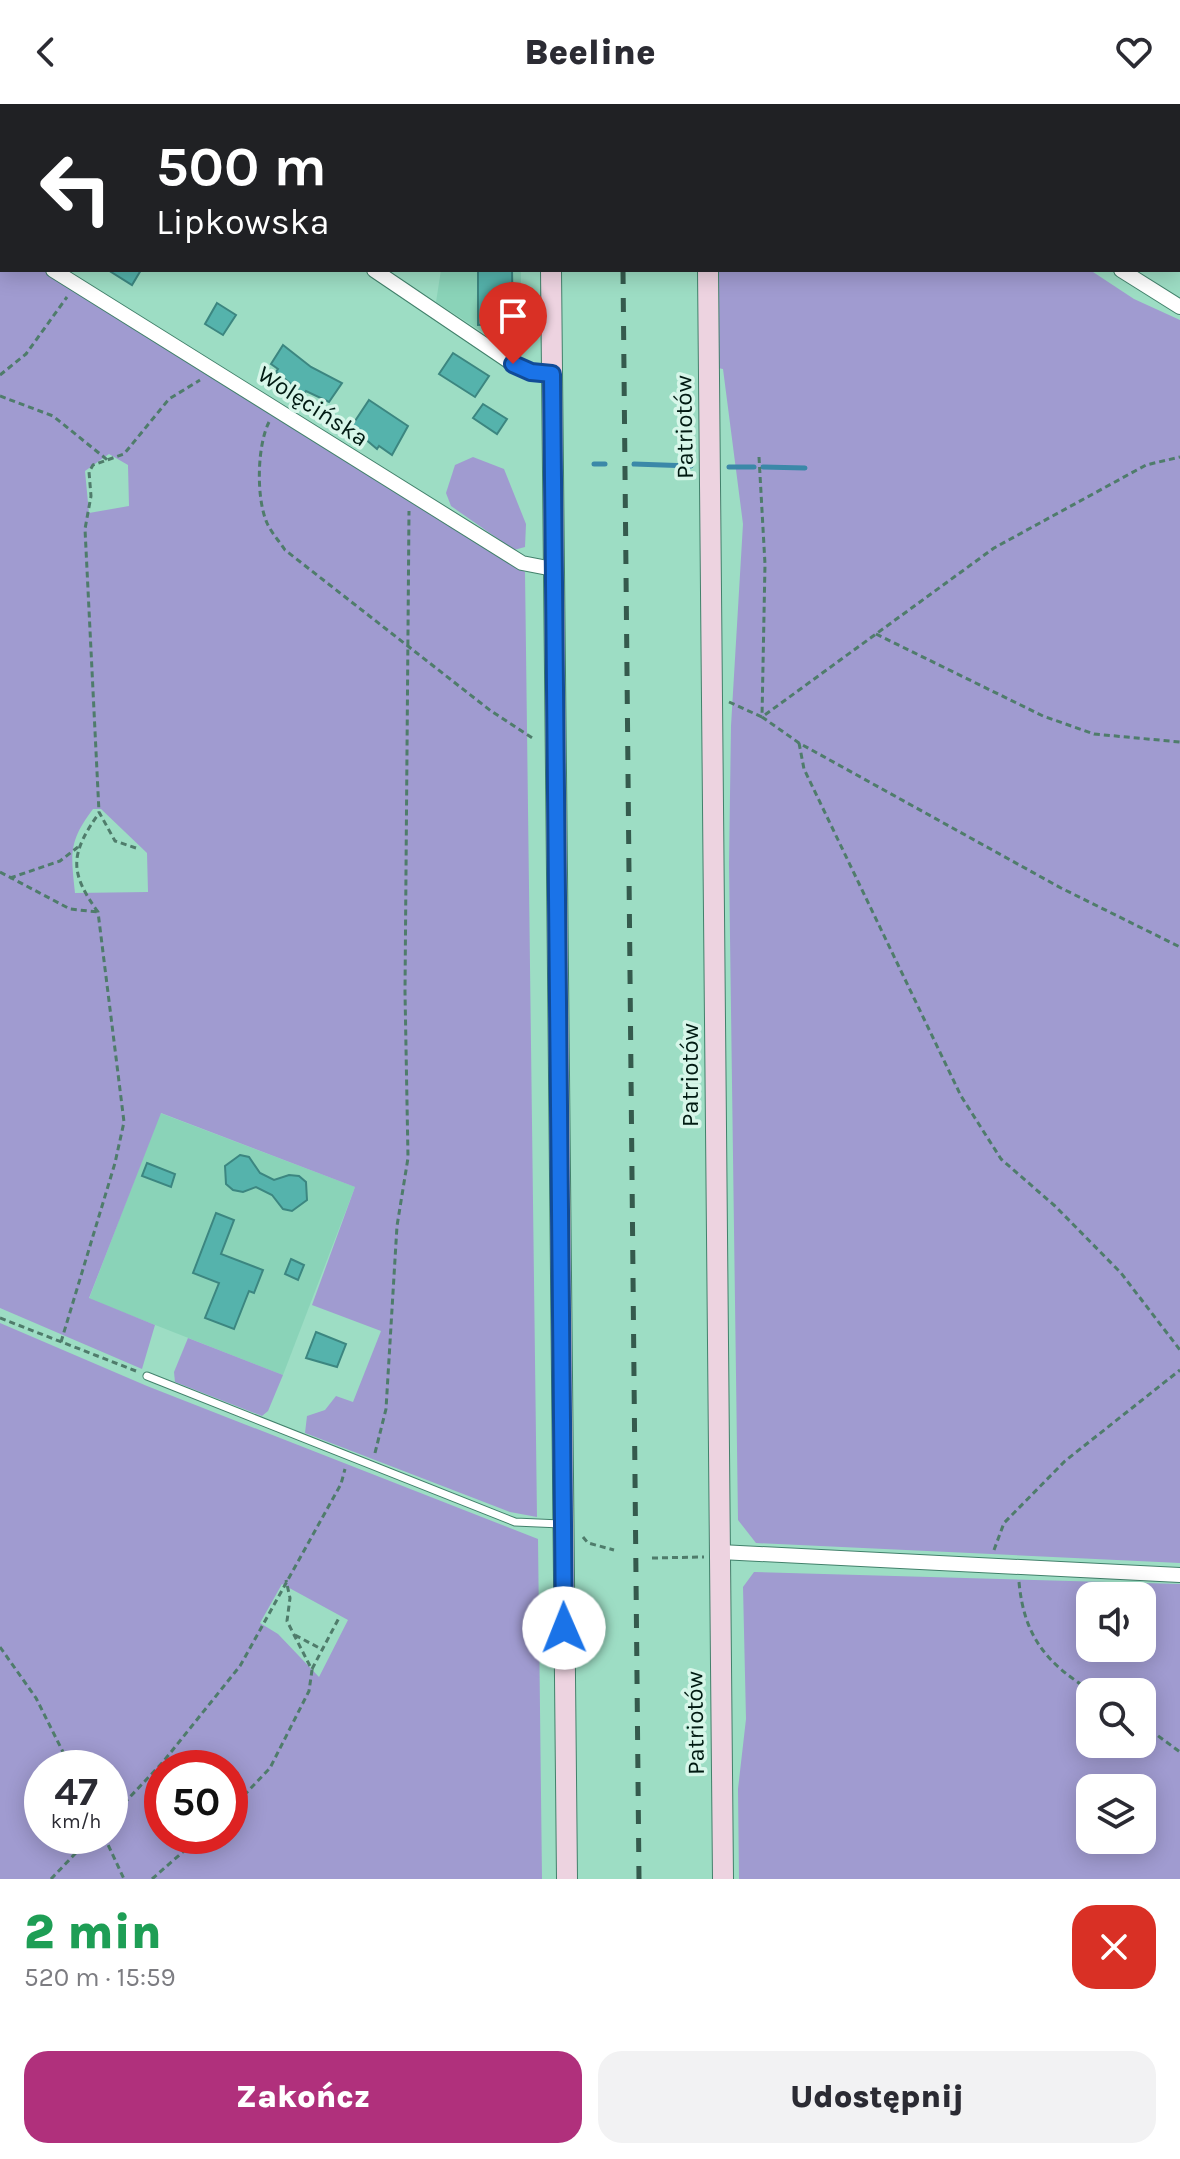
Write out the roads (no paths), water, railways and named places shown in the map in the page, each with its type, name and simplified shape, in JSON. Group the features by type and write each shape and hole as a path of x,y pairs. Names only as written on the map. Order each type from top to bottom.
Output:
{"main road":[{"path":"551,272 567,1879"},
{"name":"Patriotów","path":"708,272 723,1879"}],"street":[{"name":"Wolęcińska","path":"56,272 217,370 409,496 522,563 553,569"},
{"path":"377,272 513,364 531,372 552,374"},
{"path":"1124,272 1180,307"},
{"path":"720,1552 1180,1575"}],"lane":[{"path":"147,1376 515,1522 563,1524"}],"waterway":[{"path":"594,464 605,464"},
{"path":"634,464 691,466"},
{"path":"729,467 754,467"},
{"path":"763,467 805,468"}],"railway":[{"path":"623,272 639,1879"}]}
